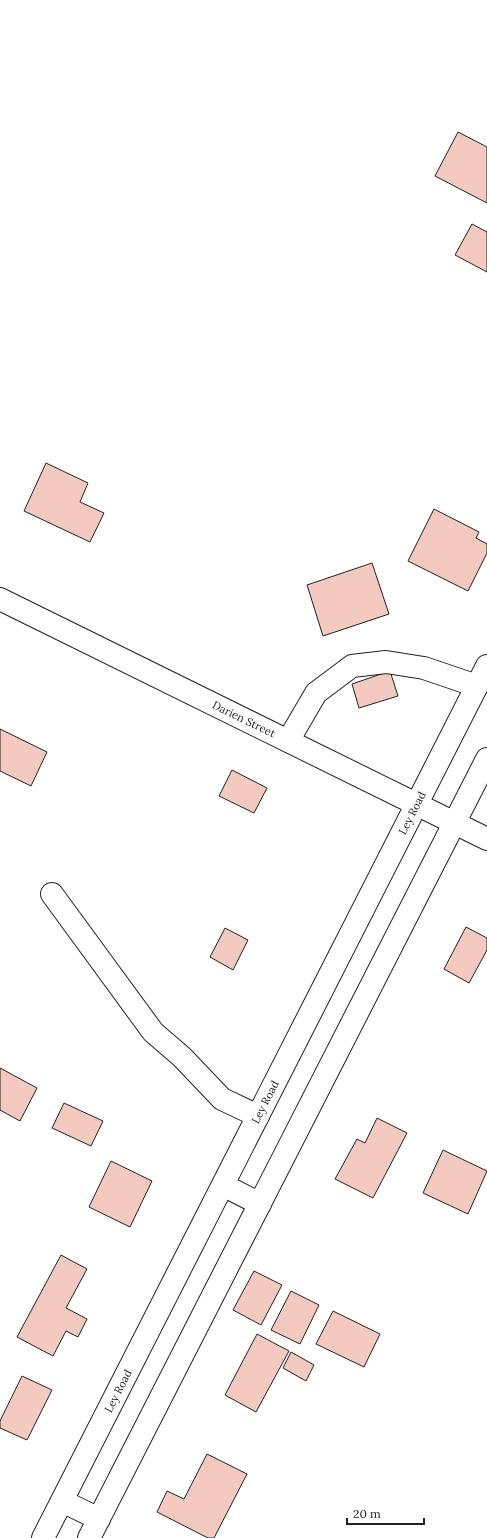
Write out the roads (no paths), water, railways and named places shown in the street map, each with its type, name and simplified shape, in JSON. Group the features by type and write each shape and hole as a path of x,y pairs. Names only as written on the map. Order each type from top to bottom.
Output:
{"main road":[{"name":"Darien Street","path":"0,599 487,839"},
{"path":"288,741 316,693 352,666 386,662 424,668 477,686"},
{"name":"Ley Road","path":"43,1538 487,666"},
{"path":"62,1501 94,1529 487,759"},
{"path":"52,894 153,1032 182,1058 222,1099 258,1116"},
{"path":"223,1185 260,1204"}]}
